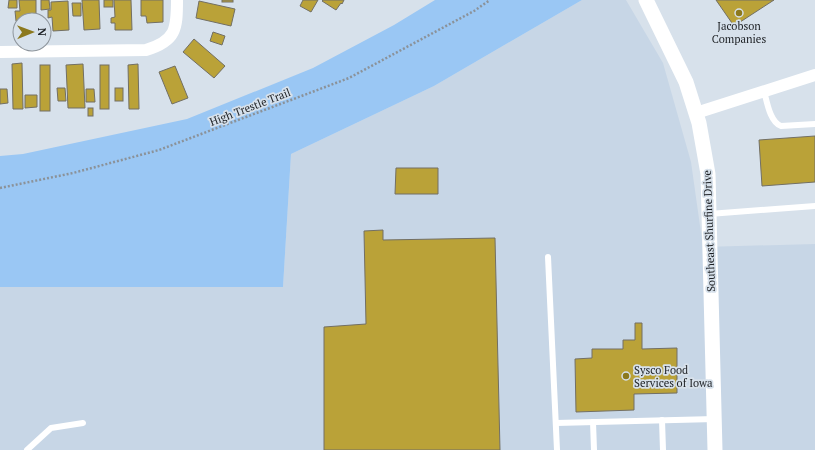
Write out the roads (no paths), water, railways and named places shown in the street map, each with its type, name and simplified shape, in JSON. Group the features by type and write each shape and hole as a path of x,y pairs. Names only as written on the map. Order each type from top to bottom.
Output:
{"street":[{"path":"0,52 146,50 157,47 169,39 175,27 177,0"},
{"name":"Southeast Shurfine Drive","path":"646,0 686,82 696,113 708,174 715,450"},
{"path":"696,113 815,75"}],"lane":[{"path":"764,91 773,120 781,126 815,124"},
{"path":"709,214 815,206"},
{"path":"548,257 558,450"},
{"path":"556,423 715,419"},
{"path":"662,420 663,450"},
{"path":"593,422 594,450"},
{"path":"27,450 51,428 83,423"}],"place":[{"name":"Jacobson Companies","path":"739,13"},
{"name":"Sysco Food Services of Iowa","path":"626,376"}]}
